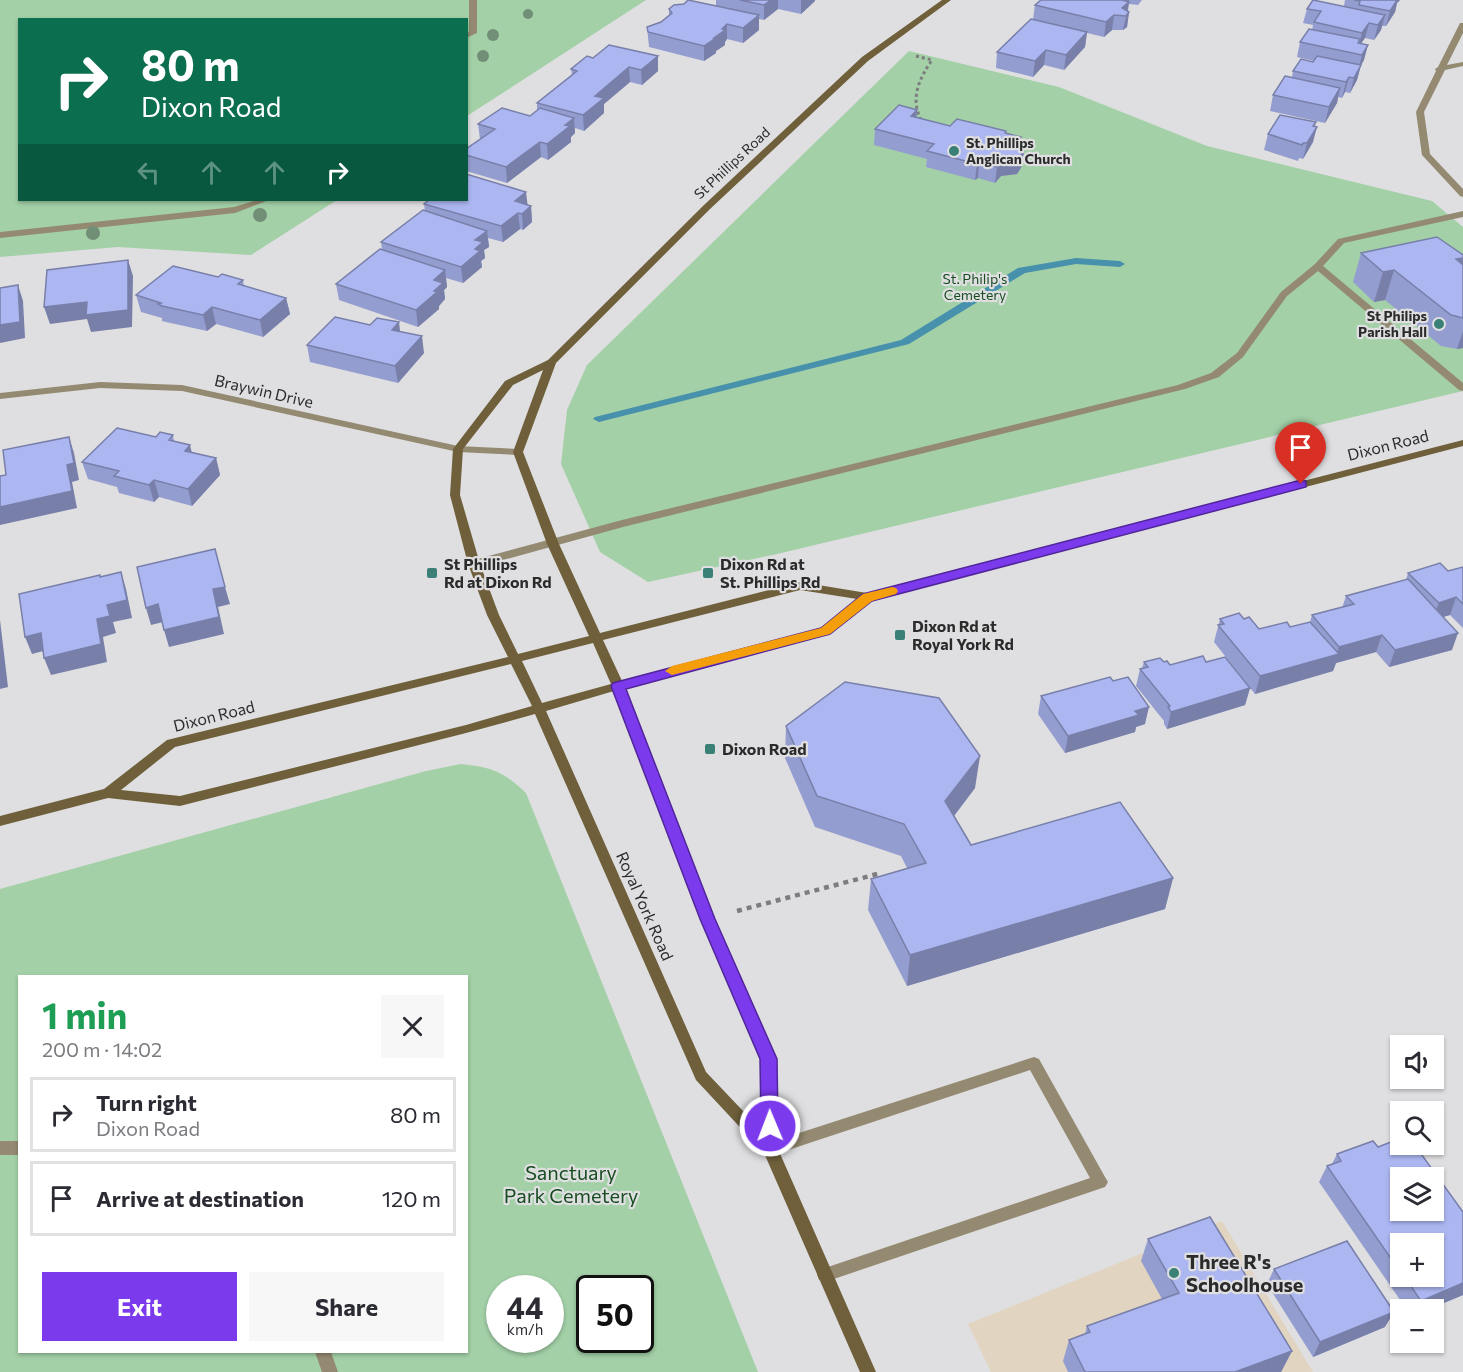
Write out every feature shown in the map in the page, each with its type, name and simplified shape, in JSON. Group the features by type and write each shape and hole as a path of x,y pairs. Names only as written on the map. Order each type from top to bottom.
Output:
{"main road":[{"name":"St Phillips Road","path":"458,449 509,383 550,362 706,207 865,59 947,0"},
{"name":"St Phillips Road","path":"518,452 550,362"},
{"name":"Dixon Road","path":"108,793 171,743 515,659 800,586 867,597 1463,443"},
{"path":"458,449 455,495 474,564 493,615 515,659"},
{"path":"518,452 553,544 596,637"},
{"name":"Dixon Road","path":"0,821 108,793 180,801 539,709 825,631 867,597"},
{"name":"Royal York Road","path":"596,637 618,686 707,919 769,1059 770,1149"},
{"name":"Royal York Road","path":"515,659 701,1076 770,1149 868,1372"}],"street":[{"path":"468,35 473,33 473,0"},
{"path":"1463,25 1439,69 1420,112 1426,155 1463,194"},
{"path":"1439,69 1463,64"},
{"path":"0,235 235,210 262,201"},
{"path":"474,564 622,524 1181,387 1215,375 1240,355 1284,294 1318,266 1341,241 1463,214"},
{"path":"1318,266 1463,388"},
{"name":"Braywin Drive","path":"0,396 100,385 182,388 458,449 518,452"},
{"path":"770,1149 1034,1063 1100,1182 825,1275"},
{"path":"0,1148 18,1148"},
{"path":"323,1353 330,1372"}],"path":[{"path":"909,55 932,60 918,80 915,106 924,123"},
{"path":"707,919 881,873"}],"shaded area":[{"name":"Three R's Schoolhouse","path":"1222,1221 1313,1372 991,1372 968,1324"}],"green space":[{"path":"0,0 646,0 468,115 468,18 18,18 18,201 335,201 251,255 118,247 0,257"},
{"name":"St. Philip's Cemetery","path":"909,51 1059,87 1207,146 1432,201 1463,227 1463,391 777,554 648,582 600,552 561,464 567,410 587,365"},
{"name":"Sanctuary Park Cemetery","path":"461,764 481,767 504,775 526,793 758,1372 0,1372 0,889 426,771"}],"building":[{"path":"688,0 759,15 743,28 727,24 722,29 725,30 704,46 648,32 647,27 661,22 672,13 669,9 674,5 684,4"},
{"path":"740,0 771,0 764,5"},
{"path":"1041,0 1122,0 1129,2 1122,8 1129,12 1126,16 1114,15 1106,22 1035,5"},
{"path":"1313,0 1385,15 1378,25 1369,23 1362,33 1314,22 1321,11 1307,9"},
{"path":"1354,0 1397,0 1390,11 1359,5 1360,1"},
{"path":"1031,19 1087,32 1066,55 1046,50 1035,61 997,52"},
{"path":"1309,29 1360,39 1358,43 1368,45 1362,55 1300,42"},
{"path":"609,45 658,56 641,70 629,67 595,96 604,98 583,115 537,103 577,71 571,69 587,56 593,58"},
{"path":"1317,56 1361,65 1354,78 1349,77 1346,82 1293,71 1301,59 1313,62"},
{"path":"1285,76 1340,88 1329,107 1273,95"},
{"path":"899,105 917,110 911,116 950,126 957,119 1006,131 1005,133 1021,137 1015,144 1024,151 1019,158 1003,160 997,167 927,151 934,144 875,129"},
{"path":"502,108 530,116 540,108 574,118 565,125 570,126 547,144 540,142 506,167 468,156 468,148 495,129 478,124"},
{"path":"1280,115 1316,122 1313,126 1317,127 1307,143 1302,145 1268,134"},
{"path":"468,175 526,192 515,201 531,206 501,226 424,204 428,201 468,201"},
{"path":"423,210 487,231 475,240 483,242 475,249 480,251 461,267 381,242"},
{"path":"1437,237 1463,255 1463,258 1456,259 1463,265 1463,318 1451,315 1394,270 1383,272 1361,253"},
{"path":"380,249 445,270 434,280 443,283 434,291 437,292 416,310 336,284"},
{"path":"128,260 128,310 86,315 87,302 44,307 47,270"},
{"path":"173,266 218,277 222,274 243,280 238,284 286,298 260,320 212,307 203,315 162,306 158,304 161,303 136,295"},
{"path":"18,285 20,322 0,325 0,288"},
{"path":"335,317 370,325 377,318 399,322 392,330 422,336 395,366 307,345"},
{"path":"117,428 156,437 160,432 173,435 169,440 190,445 185,451 216,458 188,489 154,480 149,485 114,476 119,471 82,462"},
{"path":"69,437 74,463 67,465 72,491 0,507 0,476 6,475 3,450"},
{"path":"215,549 225,587 213,589 219,617 164,630 158,604 146,608 137,567"},
{"path":"1440,563 1448,571 1463,567 1463,604 1456,597 1439,603 1408,573"},
{"path":"121,572 127,600 107,605 110,616 97,619 101,644 44,658 41,633 25,637 19,594"},
{"path":"1408,579 1458,633 1395,650 1382,635 1339,647 1312,615 1354,604 1346,596"},
{"path":"1239,613 1244,619 1249,617 1259,629 1287,622 1290,627 1310,622 1339,654 1260,676 1218,625 1224,624 1220,619"},
{"path":"1203,656 1206,662 1225,657 1250,688 1171,712 1168,707 1170,706 1140,669 1148,667 1144,662 1160,658 1170,665"},
{"path":"1110,677 1113,681 1128,677 1149,707 1135,711 1139,715 1068,736 1041,696"},
{"path":"845,682 939,698 980,756 945,801 971,845 1120,802 1173,878 910,955 871,879 926,863 904,824 817,796 786,726"},
{"path":"1373,1141 1378,1147 1390,1142 1390,1155 1422,1155 1431,1167 1390,1167 1390,1221 1444,1221 1444,1186 1463,1212 1463,1283 1426,1299 1420,1299 1411,1287 1444,1287 1444,1233 1390,1233 1390,1257 1327,1166 1341,1161 1337,1154"},
{"path":"1210,1217 1292,1351 1235,1372 1085,1372 1069,1340 1090,1332 1087,1326 1179,1293 1148,1239"},
{"path":"1347,1241 1390,1306 1390,1314 1320,1342 1274,1269"}],"waterway":[{"path":"599,419 905,342 1022,270 1076,261 1120,264"}],"slow traffic":[{"path":"672,671 825,631 867,597 892,591"}],"place":[{"name":"St. Phillips Anglican Church","path":"954,151"},
{"name":"St Philips Parish Hall","path":"1439,324"},
{"name":"St Phillips Rd at Dixon Rd","path":"432,573"},
{"name":"Dixon Rd at St. Phillips Rd","path":"708,573"},
{"name":"Dixon Rd at Royal York Rd","path":"900,635"},
{"name":"Dixon Road","path":"710,749"},
{"name":"Three R's Schoolhouse","path":"1174,1273"}],"route":[{"path":"770,1126 769,1059 707,919 618,686 825,631 867,597 1301,484"}]}
